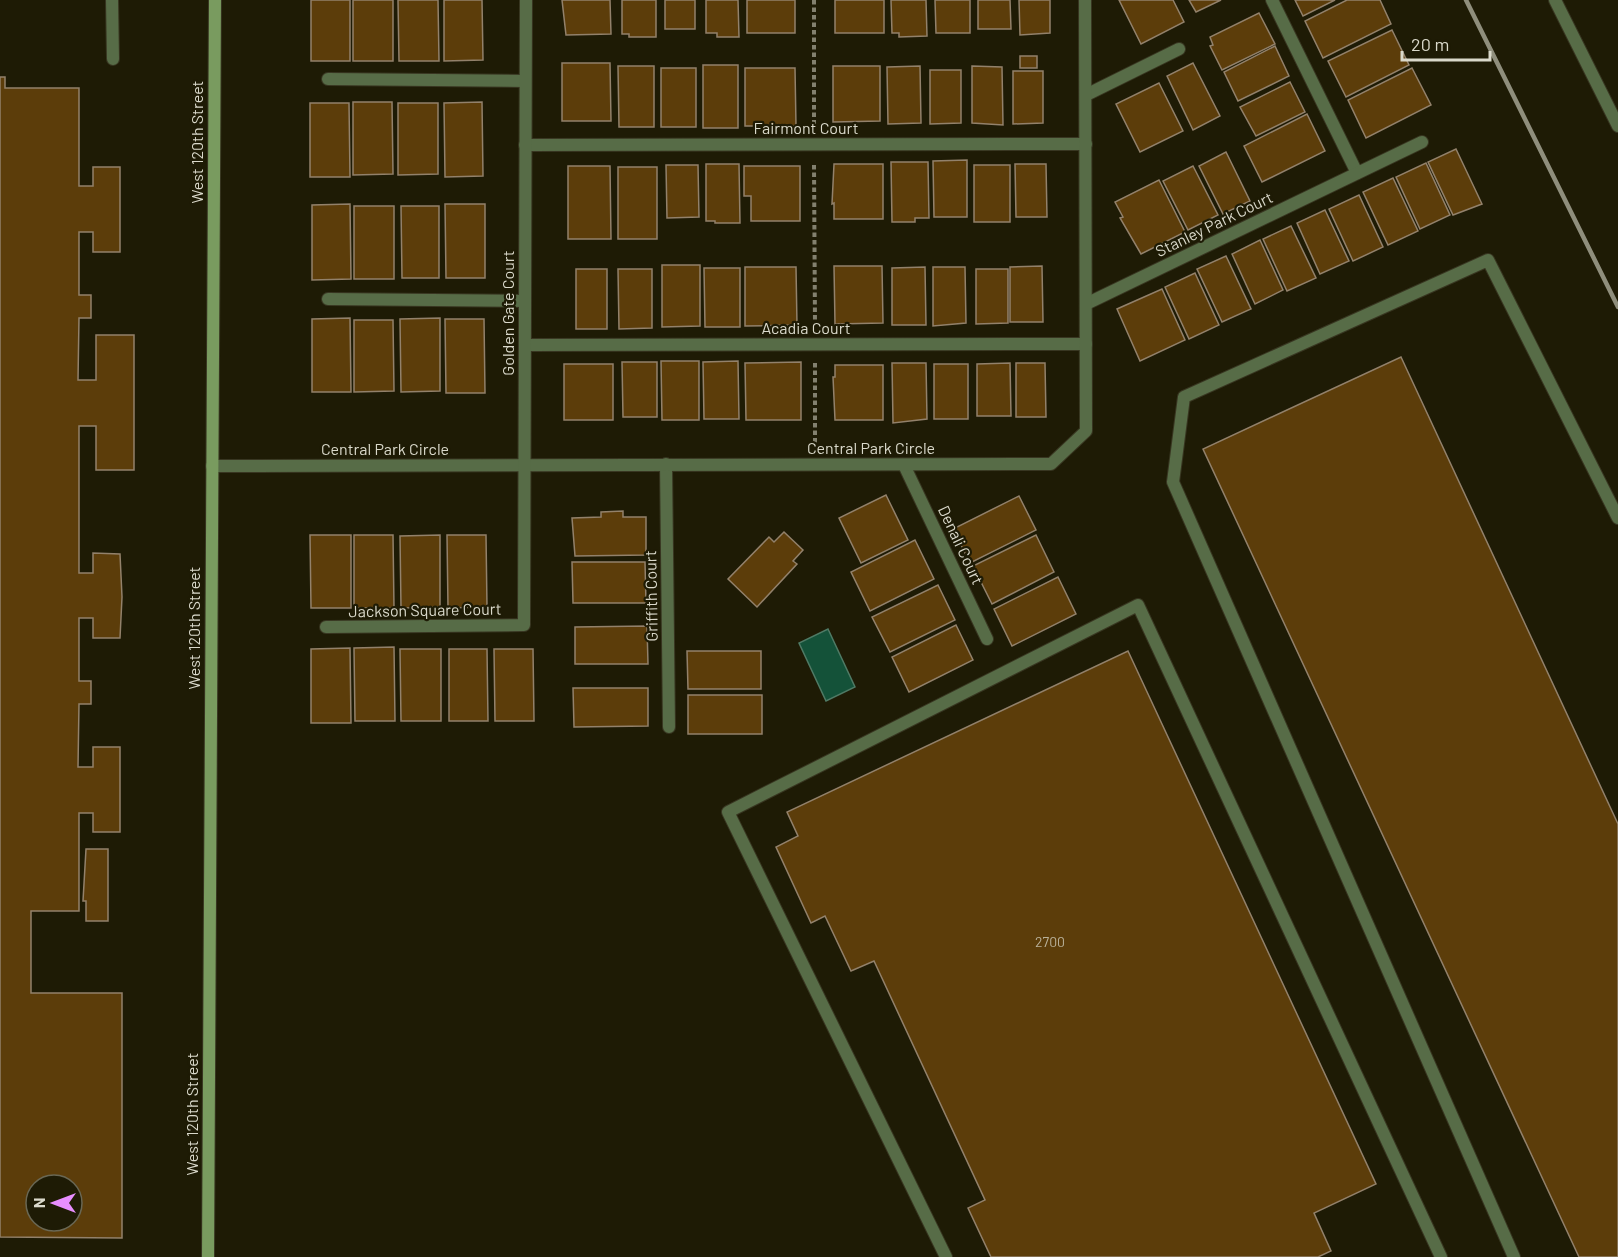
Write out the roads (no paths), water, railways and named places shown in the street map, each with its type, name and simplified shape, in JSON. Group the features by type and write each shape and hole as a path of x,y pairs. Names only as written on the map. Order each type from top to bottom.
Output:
{"street":[{"path":"112,0 113,59"},
{"name":"West 120th Street","path":"208,1257 215,0"},
{"name":"Golden Gate Court","path":"524,625 526,0"},
{"name":"Central Park Circle","path":"212,466 1051,464 1086,431 1085,0"},
{"path":"1272,0 1357,173"},
{"path":"1555,0 1616,120"},
{"path":"1086,95 1179,49"},
{"path":"327,79 525,81"},
{"name":"Stanley Park Court","path":"1086,304 1422,142"},
{"name":"Fairmont Court","path":"525,145 1086,144"},
{"path":"1514,1257 1173,482 1184,397 1488,260 1618,518"},
{"path":"327,299 525,301"},
{"name":"Acadia Court","path":"525,345 1086,344"},
{"name":"Griffith Court","path":"666,464 669,727"},
{"name":"Denali Court","path":"904,465 987,639"},
{"path":"946,1257 728,812 1138,605 1442,1257"},
{"name":"Jackson Square Court","path":"326,627 524,625"}],"railway":[{"path":"1466,0 1618,307"}]}
